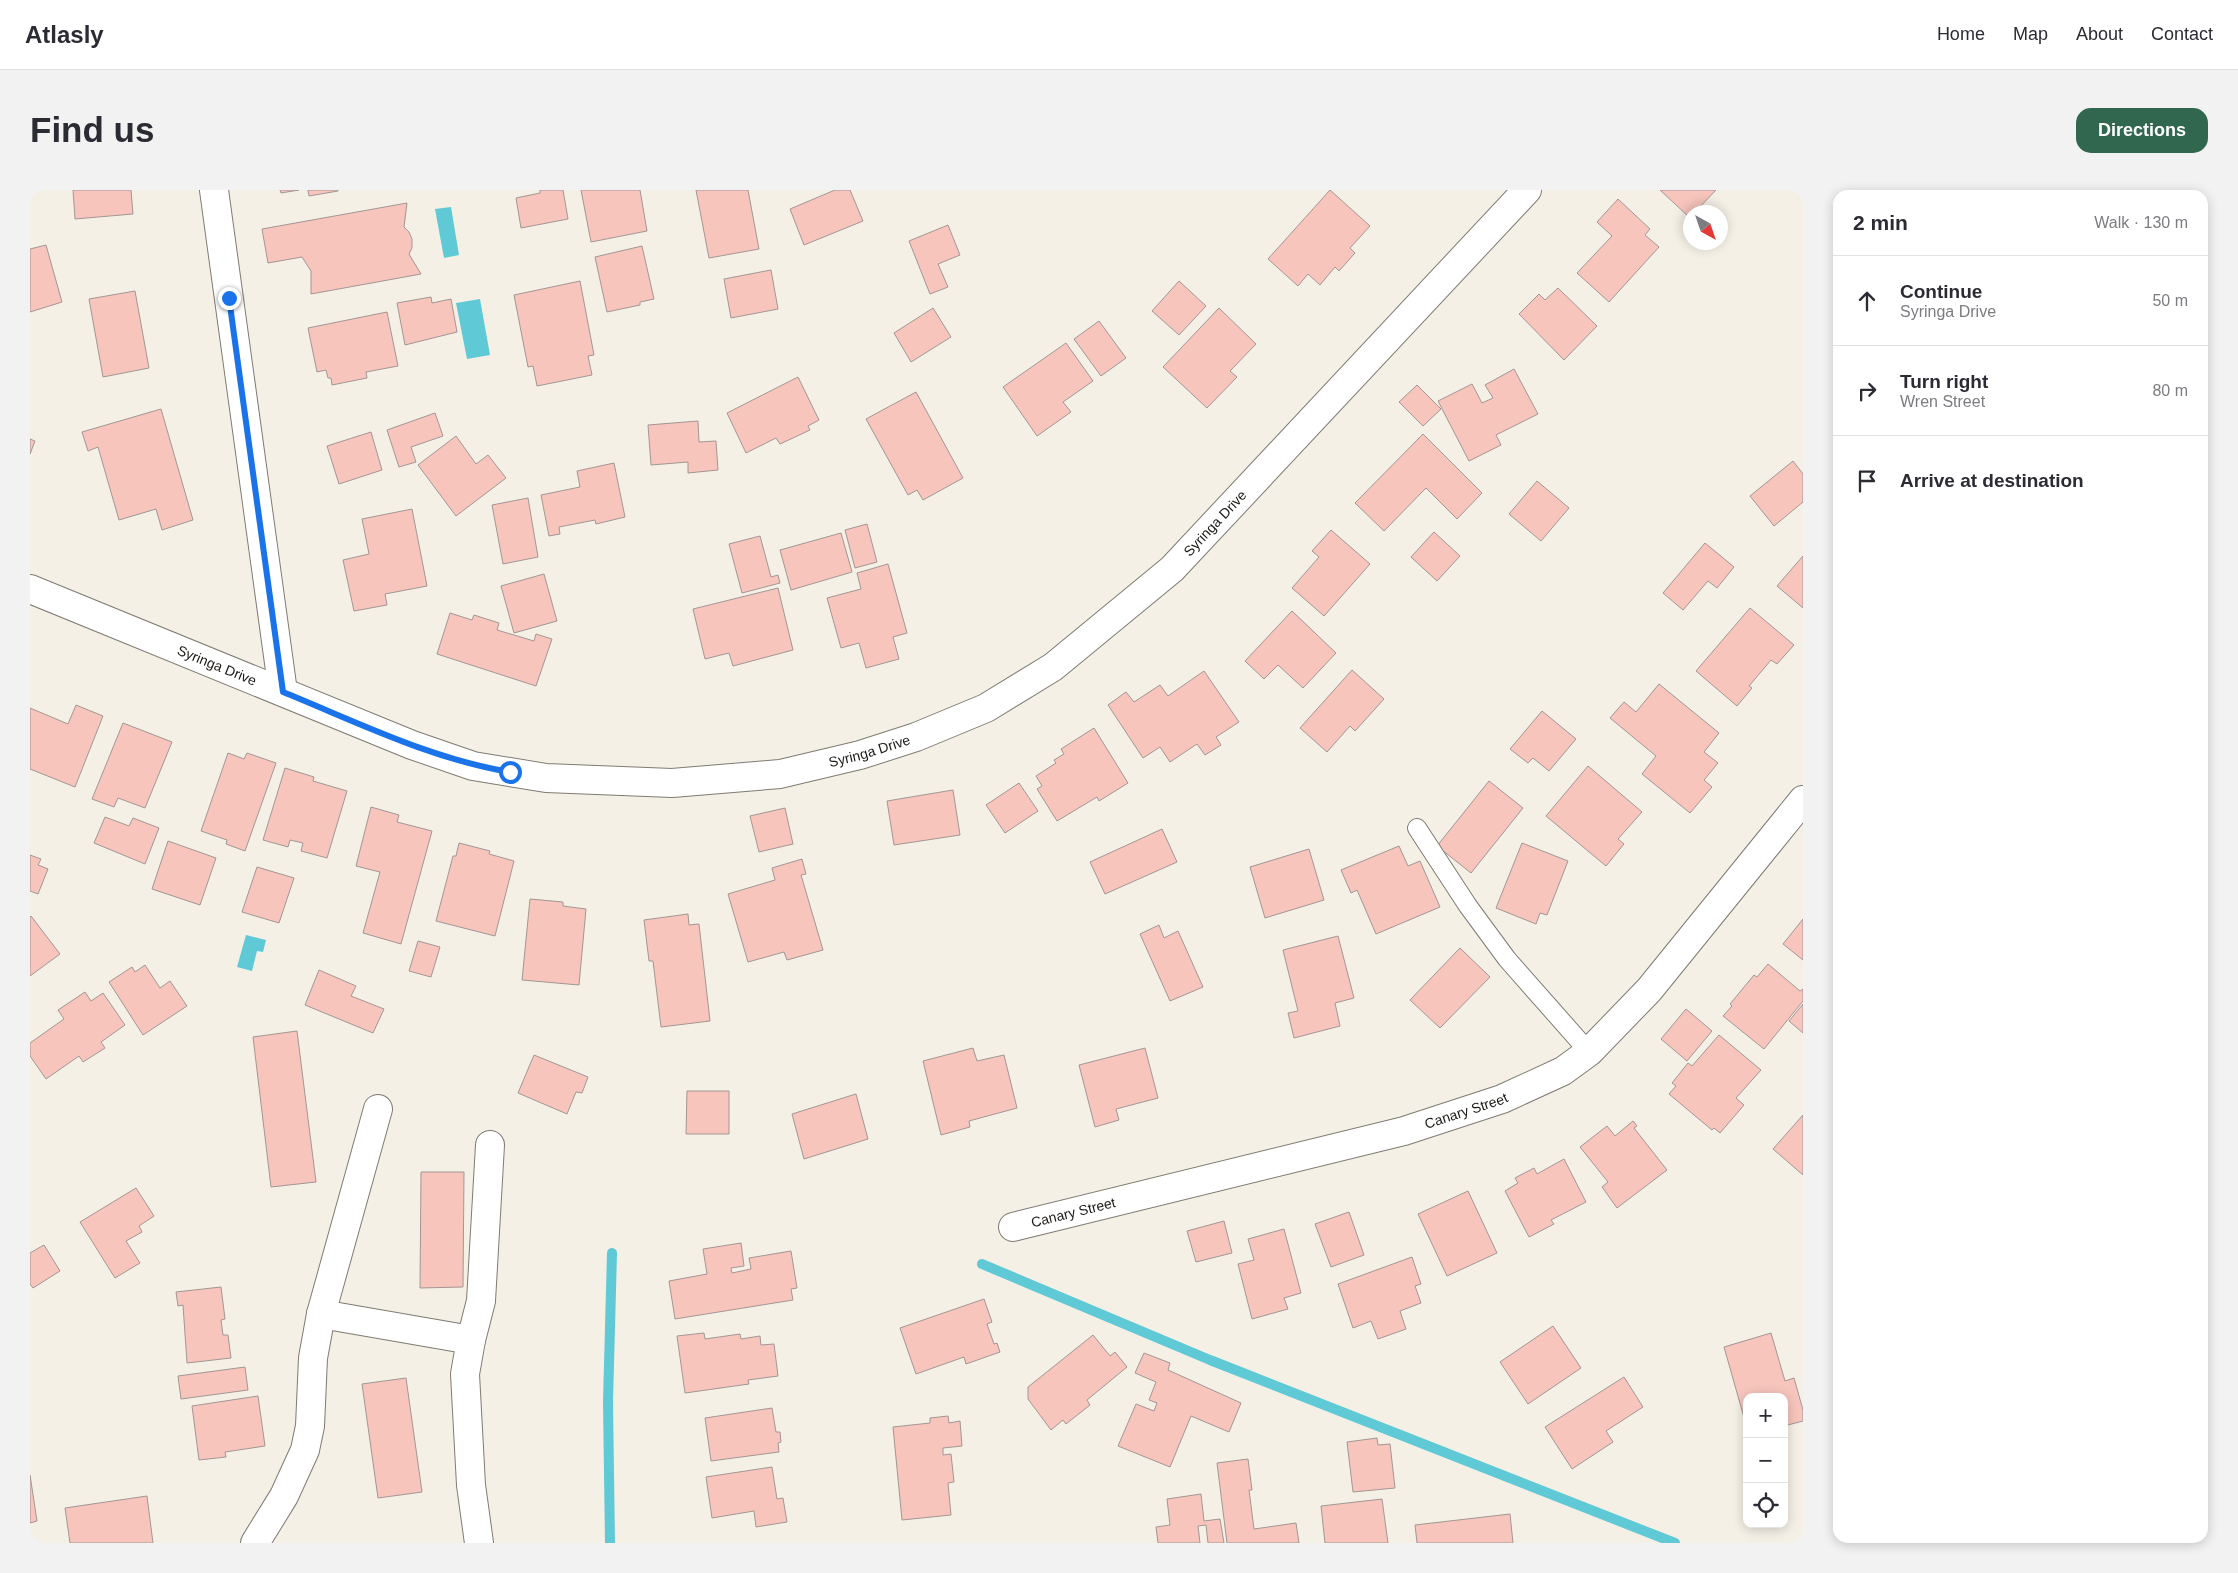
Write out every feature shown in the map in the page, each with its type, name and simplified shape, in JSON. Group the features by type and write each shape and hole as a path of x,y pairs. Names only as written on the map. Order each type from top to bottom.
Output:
{"street":[{"path":"214,190 283,692"},
{"name":"Syringa Drive","path":"30,589 412,745 473,766 546,778 672,783 780,774 860,755 916,737 986,708 1053,667 1172,569 1527,190"},
{"name":"Canary Street","path":"1013,1227 1404,1131 1502,1099 1564,1071 1589,1052 1649,990 1803,800"},
{"path":"255,1543 284,1496 305,1450 310,1426 313,1358 321,1314 378,1109"},
{"path":"479,1543 466,1414 465,1374 481,1301 490,1145"},
{"path":"321,1314 471,1340"}],"lane":[{"path":"1417,828 1468,906 1507,959 1589,1052"}],"water":[{"path":"451,207 459,255 444,258 435,209"},
{"path":"480,299 490,355 467,359 456,303"},
{"path":"246,935 266,940 263,952 257,951 252,971 237,967"}],"building":[{"path":"73,190 131,190 133,214 75,219"},
{"path":"280,190 299,190 281,193"},
{"path":"308,190 338,190 338,191 309,196"},
{"path":"540,190 563,190 568,219 521,228 516,198 540,193"},
{"path":"581,190 640,190 647,231 591,242"},
{"path":"696,190 748,190 759,249 709,258"},
{"path":"835,190 850,190 863,221 804,245 790,209"},
{"path":"1330,190 1370,226 1350,248 1355,253 1339,271 1335,267 1320,285 1308,274 1298,286 1268,259"},
{"path":"1660,190 1716,190 1702,205 1683,205 1683,211"},
{"path":"1618,199 1650,229 1645,235 1659,247 1609,302 1577,273 1612,236 1597,222"},
{"path":"407,203 404,227 412,239 412,248 409,254 421,274 311,294 311,271 302,257 268,263 262,229"},
{"path":"948,225 960,255 938,264 948,287 930,294 909,241"},
{"path":"46,245 62,302 30,312 30,249"},
{"path":"642,246 654,299 640,302 640,305 607,312 595,257"},
{"path":"771,270 778,309 731,318 724,279"},
{"path":"580,281 594,355 588,356 592,375 537,386 533,366 528,367 514,295"},
{"path":"1179,281 1206,306 1179,335 1152,311"},
{"path":"1558,288 1597,326 1564,360 1519,314 1539,294 1545,300"},
{"path":"135,291 149,368 103,377 89,299"},
{"path":"431,297 432,303 451,299 457,332 405,345 397,303"},
{"path":"933,308 951,337 911,362 894,333"},
{"path":"1219,308 1256,344 1230,371 1237,377 1207,408 1163,367"},
{"path":"387,312 398,366 366,372 367,378 332,385 331,378 328,378 326,370 317,372 308,328"},
{"path":"1099,321 1126,358 1101,376 1074,339"},
{"path":"1066,343 1093,381 1063,402 1071,412 1037,436 1003,387"},
{"path":"1514,369 1538,414 1496,435 1501,445 1469,461 1438,401 1472,384 1482,403 1493,398 1485,385"},
{"path":"798,377 819,420 808,426 810,430 780,444 776,438 746,453 727,413"},
{"path":"1417,385 1441,409 1423,426 1399,402"},
{"path":"916,392 963,478 923,500 917,490 908,495 866,419"},
{"path":"161,409 193,520 162,530 156,509 119,520 98,447 88,451 82,432"},
{"path":"435,413 443,436 411,447 416,462 399,467 387,430"},
{"path":"698,421 699,442 716,441 718,470 688,473 688,462 651,465 648,425"},
{"path":"371,432 382,470 339,484 327,446"},
{"path":"1423,434 1482,493 1457,519 1426,488 1384,531 1355,503"},
{"path":"456,436 476,464 488,455 506,478 456,516 418,465"},
{"path":"30,439 35,441 30,454"},
{"path":"1793,461 1803,474 1803,502 1774,526 1750,496"},
{"path":"614,463 625,517 596,524 595,520 559,527 560,534 549,536 541,495 580,487 577,471"},
{"path":"1537,481 1569,508 1541,541 1509,514"},
{"path":"528,498 538,557 503,564 492,505"},
{"path":"412,509 427,586 385,594 387,605 354,611 343,560 369,554 362,519"},
{"path":"867,524 877,562 855,568 845,530"},
{"path":"1331,530 1370,564 1324,616 1292,588 1319,557 1312,551"},
{"path":"1434,532 1460,556 1437,581 1411,557"},
{"path":"841,533 852,572 791,590 780,550"},
{"path":"760,536 771,577 778,575 780,583 742,593 729,544"},
{"path":"1705,543 1734,567 1717,588 1708,581 1683,610 1663,593"},
{"path":"1803,556 1803,608 1777,586"},
{"path":"888,564 907,633 893,637 899,659 866,668 859,643 841,648 827,598 861,589 857,573"},
{"path":"544,574 557,621 514,633 501,586"},
{"path":"778,588 793,650 733,666 729,653 705,659 693,609"},
{"path":"1750,608 1794,645 1777,664 1771,660 1749,686 1752,688 1737,706 1696,671"},
{"path":"1292,611 1336,653 1303,688 1278,665 1264,679 1245,661"},
{"path":"450,613 472,620 474,615 499,623 497,630 534,641 536,634 552,639 536,686 437,654"},
{"path":"1352,670 1384,699 1355,731 1350,726 1327,752 1300,728"},
{"path":"1204,671 1239,722 1216,737 1221,745 1205,755 1197,744 1170,762 1160,747 1143,758 1108,705 1126,692 1134,702 1160,685 1168,696"},
{"path":"1659,684 1719,733 1704,752 1718,763 1704,780 1712,787 1690,813 1642,774 1656,756 1610,718 1624,702 1636,712"},
{"path":"76,705 103,716 75,787 30,769 30,708 68,724"},
{"path":"1542,711 1576,739 1549,771 1533,758 1528,763 1510,749"},
{"path":"123,723 172,742 145,808 118,798 114,807 92,799"},
{"path":"1094,728 1128,783 1099,801 1097,797 1057,821 1037,789 1042,786 1036,776 1056,763 1054,760 1064,754 1061,749"},
{"path":"228,753 244,759 247,753 276,763 245,851 226,844 227,840 201,831"},
{"path":"1588,766 1642,812 1618,839 1624,844 1606,866 1546,816"},
{"path":"285,768 314,777 313,781 347,791 327,858 301,851 303,843 290,840 288,847 263,840"},
{"path":"1489,781 1523,808 1471,873 1437,846"},
{"path":"1019,783 1038,811 1005,833 986,805"},
{"path":"953,790 960,835 894,845 887,801"},
{"path":"371,807 399,815 397,822 432,831 401,944 363,933 380,872 356,866"},
{"path":"785,808 793,844 759,852 750,816"},
{"path":"105,817 129,826 133,818 159,828 145,864 94,843"},
{"path":"1162,829 1177,862 1105,894 1090,862"},
{"path":"168,841 216,858 200,905 152,889"},
{"path":"459,843 490,851 489,854 514,861 495,936 436,921 453,856 456,856"},
{"path":"1522,843 1568,861 1547,915 1540,913 1536,924 1496,908"},
{"path":"1399,846 1408,866 1420,861 1440,907 1376,934 1357,890 1351,893 1341,870"},
{"path":"1309,849 1324,900 1265,918 1250,867"},
{"path":"30,855 41,859 38,865 48,869 38,894 30,891"},
{"path":"802,859 806,874 801,875 823,950 787,960 784,952 748,962 728,894 775,880 772,868"},
{"path":"257,867 294,878 279,923 242,912"},
{"path":"530,899 563,902 563,906 586,909 579,985 522,980"},
{"path":"688,914 689,925 699,924 710,1021 661,1027 653,961 649,961 644,920"},
{"path":"30,917 60,954 30,976"},
{"path":"1803,919 1803,960 1783,944"},
{"path":"1159,925 1164,938 1178,931 1203,987 1170,1001 1140,934"},
{"path":"1338,936 1354,998 1335,1003 1340,1026 1294,1038 1288,1013 1298,1011 1283,950"},
{"path":"418,941 440,947 431,977 409,971"},
{"path":"1460,948 1490,977 1440,1028 1410,1000"},
{"path":"1768,964 1800,991 1803,989 1803,1001 1764,1049 1723,1016 1732,1006 1730,1004 1754,975 1757,977"},
{"path":"145,965 160,988 170,981 187,1006 143,1035 109,982 132,967 135,972"},
{"path":"319,970 356,986 351,996 384,1009 373,1033 305,1005"},
{"path":"85,992 91,1001 103,993 125,1025 101,1042 105,1048 83,1062 79,1056 46,1079 30,1056 30,1043 64,1019 58,1010"},
{"path":"1803,1004 1803,1033 1789,1021"},
{"path":"1686,1009 1712,1031 1687,1061 1661,1039"},
{"path":"297,1031 316,1182 271,1187 253,1037"},
{"path":"1719,1035 1761,1070 1736,1098 1744,1105 1720,1133 1714,1128 1712,1130 1669,1094 1676,1086 1672,1083 1688,1063 1692,1066"},
{"path":"973,1048 977,1061 1004,1055 1017,1108 969,1121 970,1127 941,1135 923,1061"},
{"path":"1145,1048 1158,1098 1116,1109 1119,1120 1095,1127 1079,1065"},
{"path":"534,1055 588,1077 582,1093 576,1092 567,1114 518,1093"},
{"path":"687,1091 729,1091 729,1134 686,1134"},
{"path":"856,1094 868,1139 804,1159 792,1114"},
{"path":"1803,1115 1803,1175 1773,1149"},
{"path":"1633,1121 1637,1126 1634,1128 1667,1170 1617,1208 1602,1187 1608,1182 1580,1147 1607,1126 1615,1136"},
{"path":"1564,1159 1586,1202 1551,1220 1554,1224 1529,1237 1505,1191 1518,1183 1515,1178 1534,1168 1537,1174"},
{"path":"421,1172 464,1172 463,1287 420,1288"},
{"path":"136,1188 154,1216 139,1226 142,1232 126,1241 140,1263 115,1278 80,1222"},
{"path":"1468,1191 1497,1253 1447,1276 1418,1214"},
{"path":"1349,1212 1364,1255 1331,1267 1315,1224"},
{"path":"1224,1221 1232,1253 1196,1262 1187,1231"},
{"path":"1284,1229 1301,1293 1284,1298 1288,1309 1252,1319 1238,1264 1254,1260 1248,1239"},
{"path":"741,1243 744,1266 731,1268 732,1273 751,1269 749,1258 791,1251 797,1288 791,1289 793,1300 675,1319 669,1281 707,1274 703,1249"},
{"path":"44,1245 60,1271 33,1288 30,1284 30,1253"},
{"path":"1412,1257 1421,1284 1415,1286 1421,1303 1400,1311 1406,1329 1378,1339 1371,1321 1353,1328 1338,1284"},
{"path":"221,1287 225,1319 221,1320 223,1335 228,1335 231,1358 187,1363 183,1305 178,1306 176,1292"},
{"path":"984,1299 992,1322 987,1324 994,1344 997,1343 1000,1352 966,1364 964,1357 916,1374 900,1328"},
{"path":"1553,1326 1581,1368 1528,1404 1500,1362"},
{"path":"704,1333 705,1339 740,1334 741,1339 760,1336 761,1345 774,1344 778,1376 748,1380 749,1384 685,1393 677,1336"},
{"path":"1771,1333 1785,1381 1794,1378 1803,1410 1803,1421 1788,1425 1788,1393 1743,1393 1743,1414 1724,1347"},
{"path":"1093,1335 1110,1356 1115,1352 1127,1367 1087,1400 1090,1405 1066,1424 1063,1420 1051,1430 1028,1399 1028,1387"},
{"path":"1144,1353 1170,1363 1168,1370 1241,1403 1229,1432 1191,1416 1170,1467 1118,1446 1136,1404 1154,1411 1157,1403 1149,1400 1156,1382 1135,1373"},
{"path":"245,1367 248,1390 181,1399 178,1376"},
{"path":"1624,1377 1643,1407 1606,1431 1613,1442 1572,1469 1545,1427"},
{"path":"406,1378 422,1492 378,1498 362,1384"},
{"path":"258,1396 265,1446 225,1452 226,1457 199,1460 192,1406"},
{"path":"772,1408 776,1432 780,1432 779,1452 711,1461 705,1418"},
{"path":"948,1416 949,1423 960,1421 962,1446 943,1448 943,1455 951,1454 954,1482 948,1483 951,1515 902,1520 893,1427 930,1423 930,1418"},
{"path":"1377,1438 1378,1445 1390,1444 1395,1488 1353,1492 1347,1442"},
{"path":"1248,1459 1252,1490 1249,1490 1254,1529 1296,1523 1299,1543 1227,1543 1217,1463"},
{"path":"772,1467 777,1499 783,1498 787,1522 756,1527 754,1511 712,1518 706,1477"},
{"path":"30,1475 37,1521 30,1523"},
{"path":"1201,1494 1204,1521 1220,1519 1224,1543 1208,1543 1206,1525 1198,1526 1200,1543 1158,1543 1156,1527 1170,1525 1167,1499"},
{"path":"147,1496 153,1543 70,1543 65,1508"},
{"path":"1382,1499 1388,1543 1325,1543 1321,1506"},
{"path":"1510,1514 1513,1543 1417,1543 1415,1525"}],"waterway":[{"path":"610,1543 608,1402 612,1253"},
{"path":"982,1264 1210,1360 1675,1543"}],"route":[{"path":"229,298 283,692 412,745 473,766 510,772"}]}
